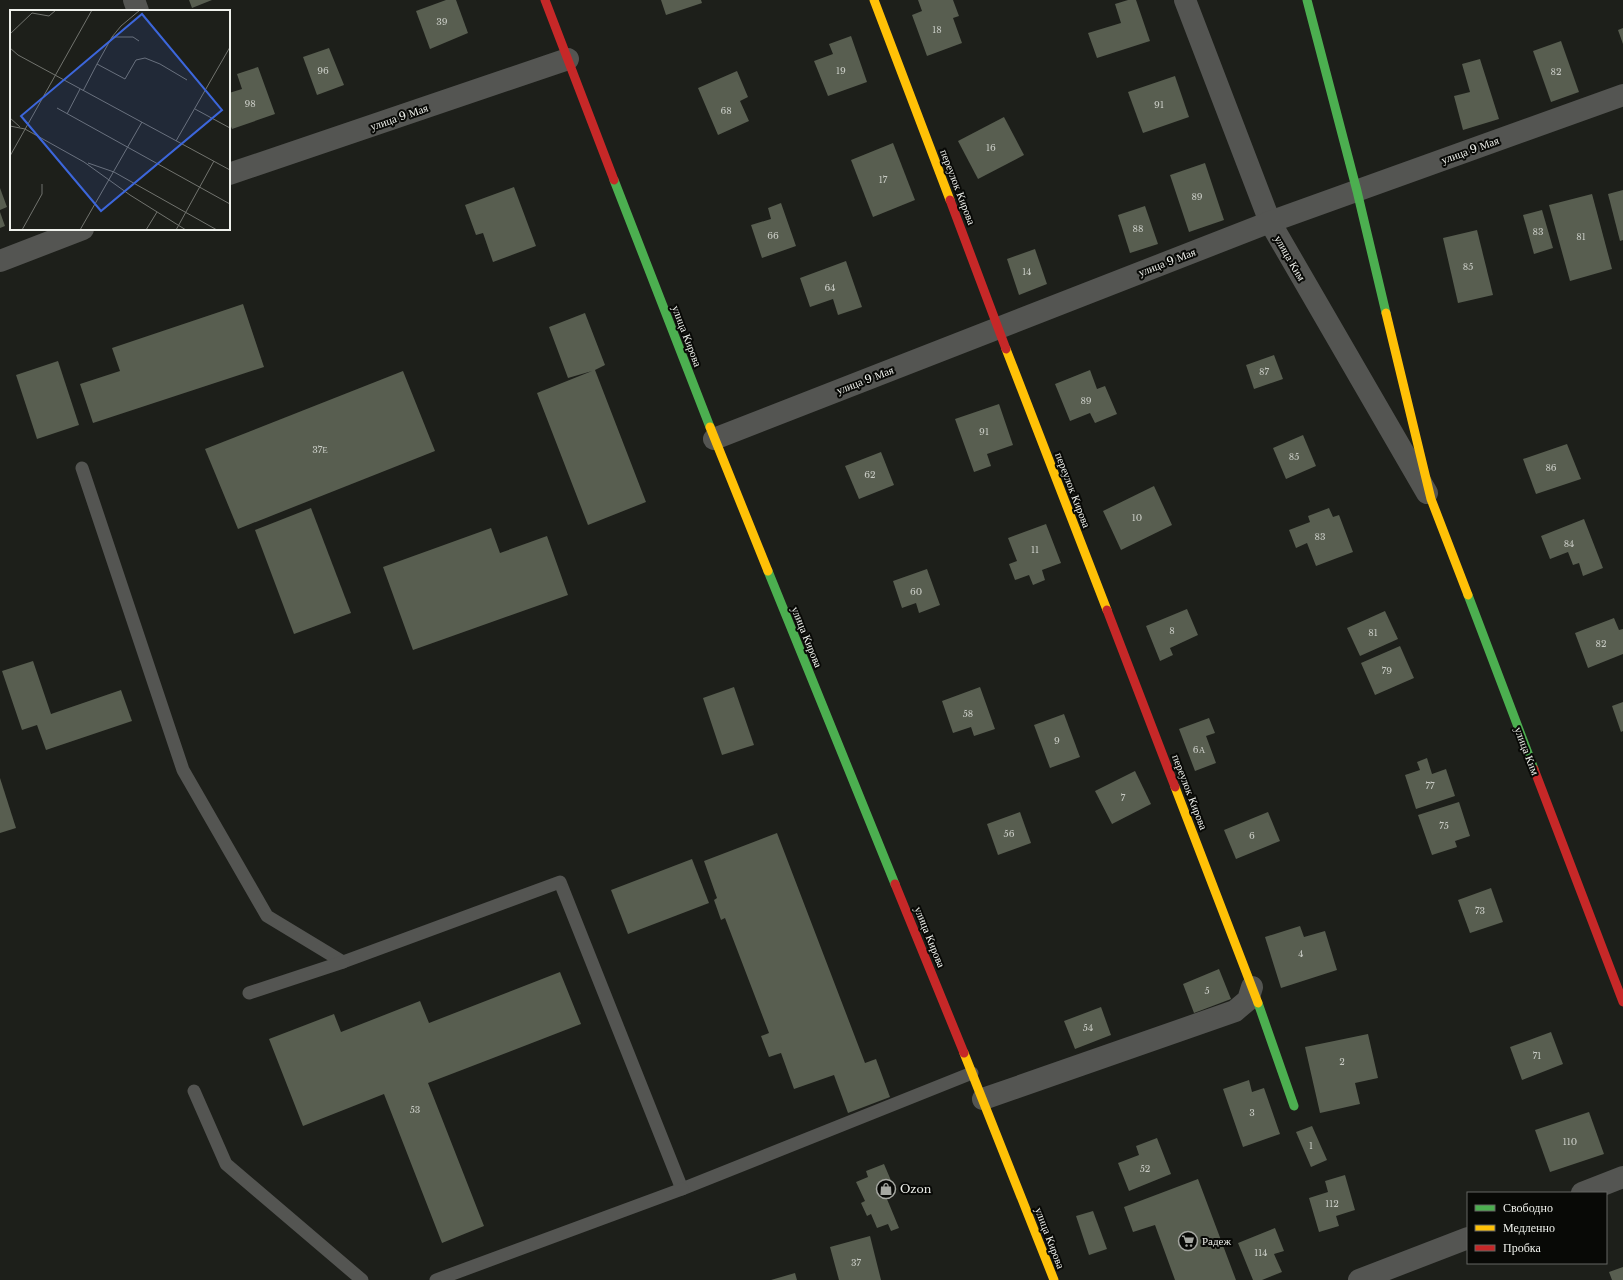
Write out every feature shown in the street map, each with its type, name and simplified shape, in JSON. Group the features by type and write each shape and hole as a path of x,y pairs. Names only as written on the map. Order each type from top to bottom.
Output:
{"street":[{"path":"134,0 138,10"},
{"name":"улица Кирова","path":"545,0 714,439 983,1099 1054,1280"},
{"name":"переулок Кирова","path":"874,0 998,328 1252,986 1294,1106"},
{"name":"улица Ким","path":"1185,0 1270,222 1431,499"},
{"name":"улица Ким","path":"1307,0 1356,191 1431,499 1623,1002"},
{"name":"улица 9 Мая","path":"230,174 568,59"},
{"name":"улица 9 Мая","path":"714,439 1270,222 1623,95"},
{"path":"0,261 80,230"},
{"path":"983,1099 1235,1011 1248,1000 1252,986"},
{"path":"1585,1192 1623,1177"},
{"path":"1359,1280 1467,1238"}],"lane":[{"path":"82,468 183,770 267,916 343,962"},
{"path":"249,993 343,962 560,882 682,1189"},
{"path":"436,1280 682,1189 972,1073"},
{"path":"194,1091 226,1164 362,1280"}],"building":[{"path":"189,0 212,0 192,8"},
{"path":"446,0 456,0 468,33 430,49 416,11"},
{"path":"661,0 701,0 702,3 666,15"},
{"path":"918,0 953,0 959,16 953,18 962,43 927,56 912,15 922,11"},
{"path":"1128,0 1136,0 1150,41 1097,58 1088,33 1121,23 1115,4"},
{"path":"1623,28 1623,44 1618,30"},
{"path":"851,36 867,82 828,96 814,61 833,54 829,44"},
{"path":"1561,41 1579,92 1551,102 1533,51"},
{"path":"329,48 344,85 317,95 303,57"},
{"path":"1480,59 1499,119 1463,130 1454,96 1470,92 1462,64"},
{"path":"258,67 275,114 232,129 230,124 230,93 242,89 237,74"},
{"path":"737,71 748,97 740,101 749,121 718,135 698,88"},
{"path":"1175,76 1189,117 1143,133 1128,92"},
{"path":"1004,117 1024,155 978,179 958,141"},
{"path":"893,143 915,200 873,217 851,160"},
{"path":"1205,163 1224,220 1189,232 1170,175"},
{"path":"514,187 536,246 493,262 483,233 476,235 465,205"},
{"path":"0,188 7,207 0,210"},
{"path":"1623,190 1623,240 1620,241 1608,194"},
{"path":"1592,194 1612,269 1570,281 1549,205"},
{"path":"781,203 796,246 762,258 751,225 771,219 768,208"},
{"path":"1145,206 1158,244 1130,253 1118,215"},
{"path":"1542,210 1553,248 1534,254 1523,215"},
{"path":"0,212 5,226 0,228"},
{"path":"1477,230 1493,295 1458,303 1443,238"},
{"path":"1035,249 1047,284 1019,295 1007,259"},
{"path":"846,261 862,307 838,315 833,299 810,307 800,278"},
{"path":"243,304 264,367 93,423 80,384 120,371 112,348"},
{"path":"585,313 605,365 595,370 646,502 588,525 537,393 592,371 568,378 549,327"},
{"path":"1274,355 1283,379 1254,389 1246,365"},
{"path":"58,361 79,425 37,439 16,375"},
{"path":"1090,370 1097,389 1105,386 1117,414 1095,423 1090,413 1070,421 1055,384"},
{"path":"403,371 435,451 238,529 205,449"},
{"path":"999,404 1013,445 987,454 991,466 974,472 955,419"},
{"path":"1303,435 1316,466 1286,479 1273,448"},
{"path":"1567,444 1581,479 1536,494 1523,459"},
{"path":"881,452 894,485 859,499 845,466"},
{"path":"1154,486 1172,525 1121,550 1103,511"},
{"path":"311,508 351,613 294,634 255,530"},
{"path":"1329,508 1333,517 1339,515 1353,552 1316,566 1307,543 1296,548 1289,530 1310,522 1308,516"},
{"path":"1584,519 1603,568 1583,576 1579,563 1573,565 1568,552 1550,559 1541,536"},
{"path":"1046,524 1061,563 1042,570 1045,580 1033,585 1029,575 1015,580 1009,564 1017,561 1008,538"},
{"path":"491,528 500,553 547,536 568,595 413,650 383,567"},
{"path":"927,569 940,605 919,613 916,603 902,608 893,581"},
{"path":"1187,609 1198,635 1170,648 1173,655 1160,661 1146,626"},
{"path":"1385,611 1398,639 1360,656 1347,628"},
{"path":"1614,618 1619,630 1623,629 1623,654 1588,668 1575,633"},
{"path":"1400,646 1414,678 1375,695 1361,663"},
{"path":"33,661 51,714 121,690 132,721 46,750 37,725 22,730 2,671"},
{"path":"734,687 754,745 722,755 703,698"},
{"path":"980,687 995,729 974,736 971,727 953,733 942,701"},
{"path":"1623,702 1623,731 1621,732 1612,706"},
{"path":"1064,714 1080,757 1050,768 1034,725"},
{"path":"1209,718 1215,733 1206,736 1216,763 1195,771 1179,729"},
{"path":"1427,758 1432,774 1446,769 1455,796 1416,809 1405,775 1420,770 1417,762"},
{"path":"1135,771 1151,804 1112,824 1095,791"},
{"path":"0,778 16,828 0,833"},
{"path":"1459,802 1470,836 1455,841 1457,847 1432,855 1418,815"},
{"path":"1020,812 1031,843 998,855 987,824"},
{"path":"1268,812 1280,841 1236,859 1224,830"},
{"path":"777,833 865,1063 876,1059 890,1097 848,1113 834,1075 794,1089 781,1053 769,1057 761,1036 769,1033 725,918 721,920 714,900 717,898 704,861"},
{"path":"692,859 709,903 628,934 611,890"},
{"path":"1491,888 1503,922 1470,933 1458,900"},
{"path":"1300,926 1304,937 1325,931 1337,970 1281,988 1265,937"},
{"path":"1219,969 1231,999 1194,1013 1183,984"},
{"path":"560,972 581,1024 428,1083 484,1226 442,1243 384,1094 303,1126 269,1039 334,1014 341,1032 420,1001 429,1023"},
{"path":"1101,1007 1111,1035 1075,1049 1064,1021"},
{"path":"1551,1032 1563,1064 1522,1080 1510,1047"},
{"path":"1368,1034 1378,1078 1355,1083 1360,1104 1320,1113 1305,1047"},
{"path":"1249,1080 1252,1092 1264,1088 1280,1134 1243,1147 1223,1089"},
{"path":"1589,1112 1604,1154 1550,1172 1535,1130"},
{"path":"1312,1126 1327,1160 1311,1167 1296,1132"},
{"path":"1157,1138 1171,1174 1129,1191 1118,1163 1139,1155 1136,1146"},
{"path":"884,1164 892,1183 882,1187 899,1228 891,1231 888,1224 877,1228 871,1214 867,1216 861,1203 865,1201 856,1182 868,1177 866,1171"},
{"path":"1345,1175 1355,1210 1336,1216 1339,1226 1319,1232 1309,1198 1328,1192 1325,1181"},
{"path":"1198,1179 1236,1280 1175,1280 1155,1225 1133,1232 1124,1207"},
{"path":"1093,1211 1107,1249 1089,1255 1076,1216"},
{"path":"1275,1228 1284,1251 1274,1254 1282,1272 1262,1280 1253,1280 1238,1243"},
{"path":"870,1236 881,1280 839,1280 830,1247"},
{"path":"1623,1267 1623,1280 1612,1280 1609,1272"},
{"path":"795,1273 797,1280 771,1280"}],"traffic: fast":[{"path":"1307,0 1357,191 1386,313"},
{"path":"614,180 710,427"},
{"path":"768,571 895,884"},
{"path":"1468,595 1534,769"},
{"path":"1258,1003 1294,1106"}],"traffic: slow":[{"path":"874,0 950,200"},
{"path":"1386,313 1431,499 1468,595"},
{"path":"1006,349 1107,610"},
{"path":"710,427 768,571"},
{"path":"1175,787 1258,1003"},
{"path":"964,1053 1054,1280"}],"traffic: jam":[{"path":"545,0 614,180"},
{"path":"950,200 1006,349"},
{"path":"1107,610 1175,787"},
{"path":"1534,769 1623,1002"},
{"path":"895,884 964,1053"}],"place":[{"name":"Ozon","path":"886,1189"},
{"name":"Радеж","path":"1188,1241"}]}
